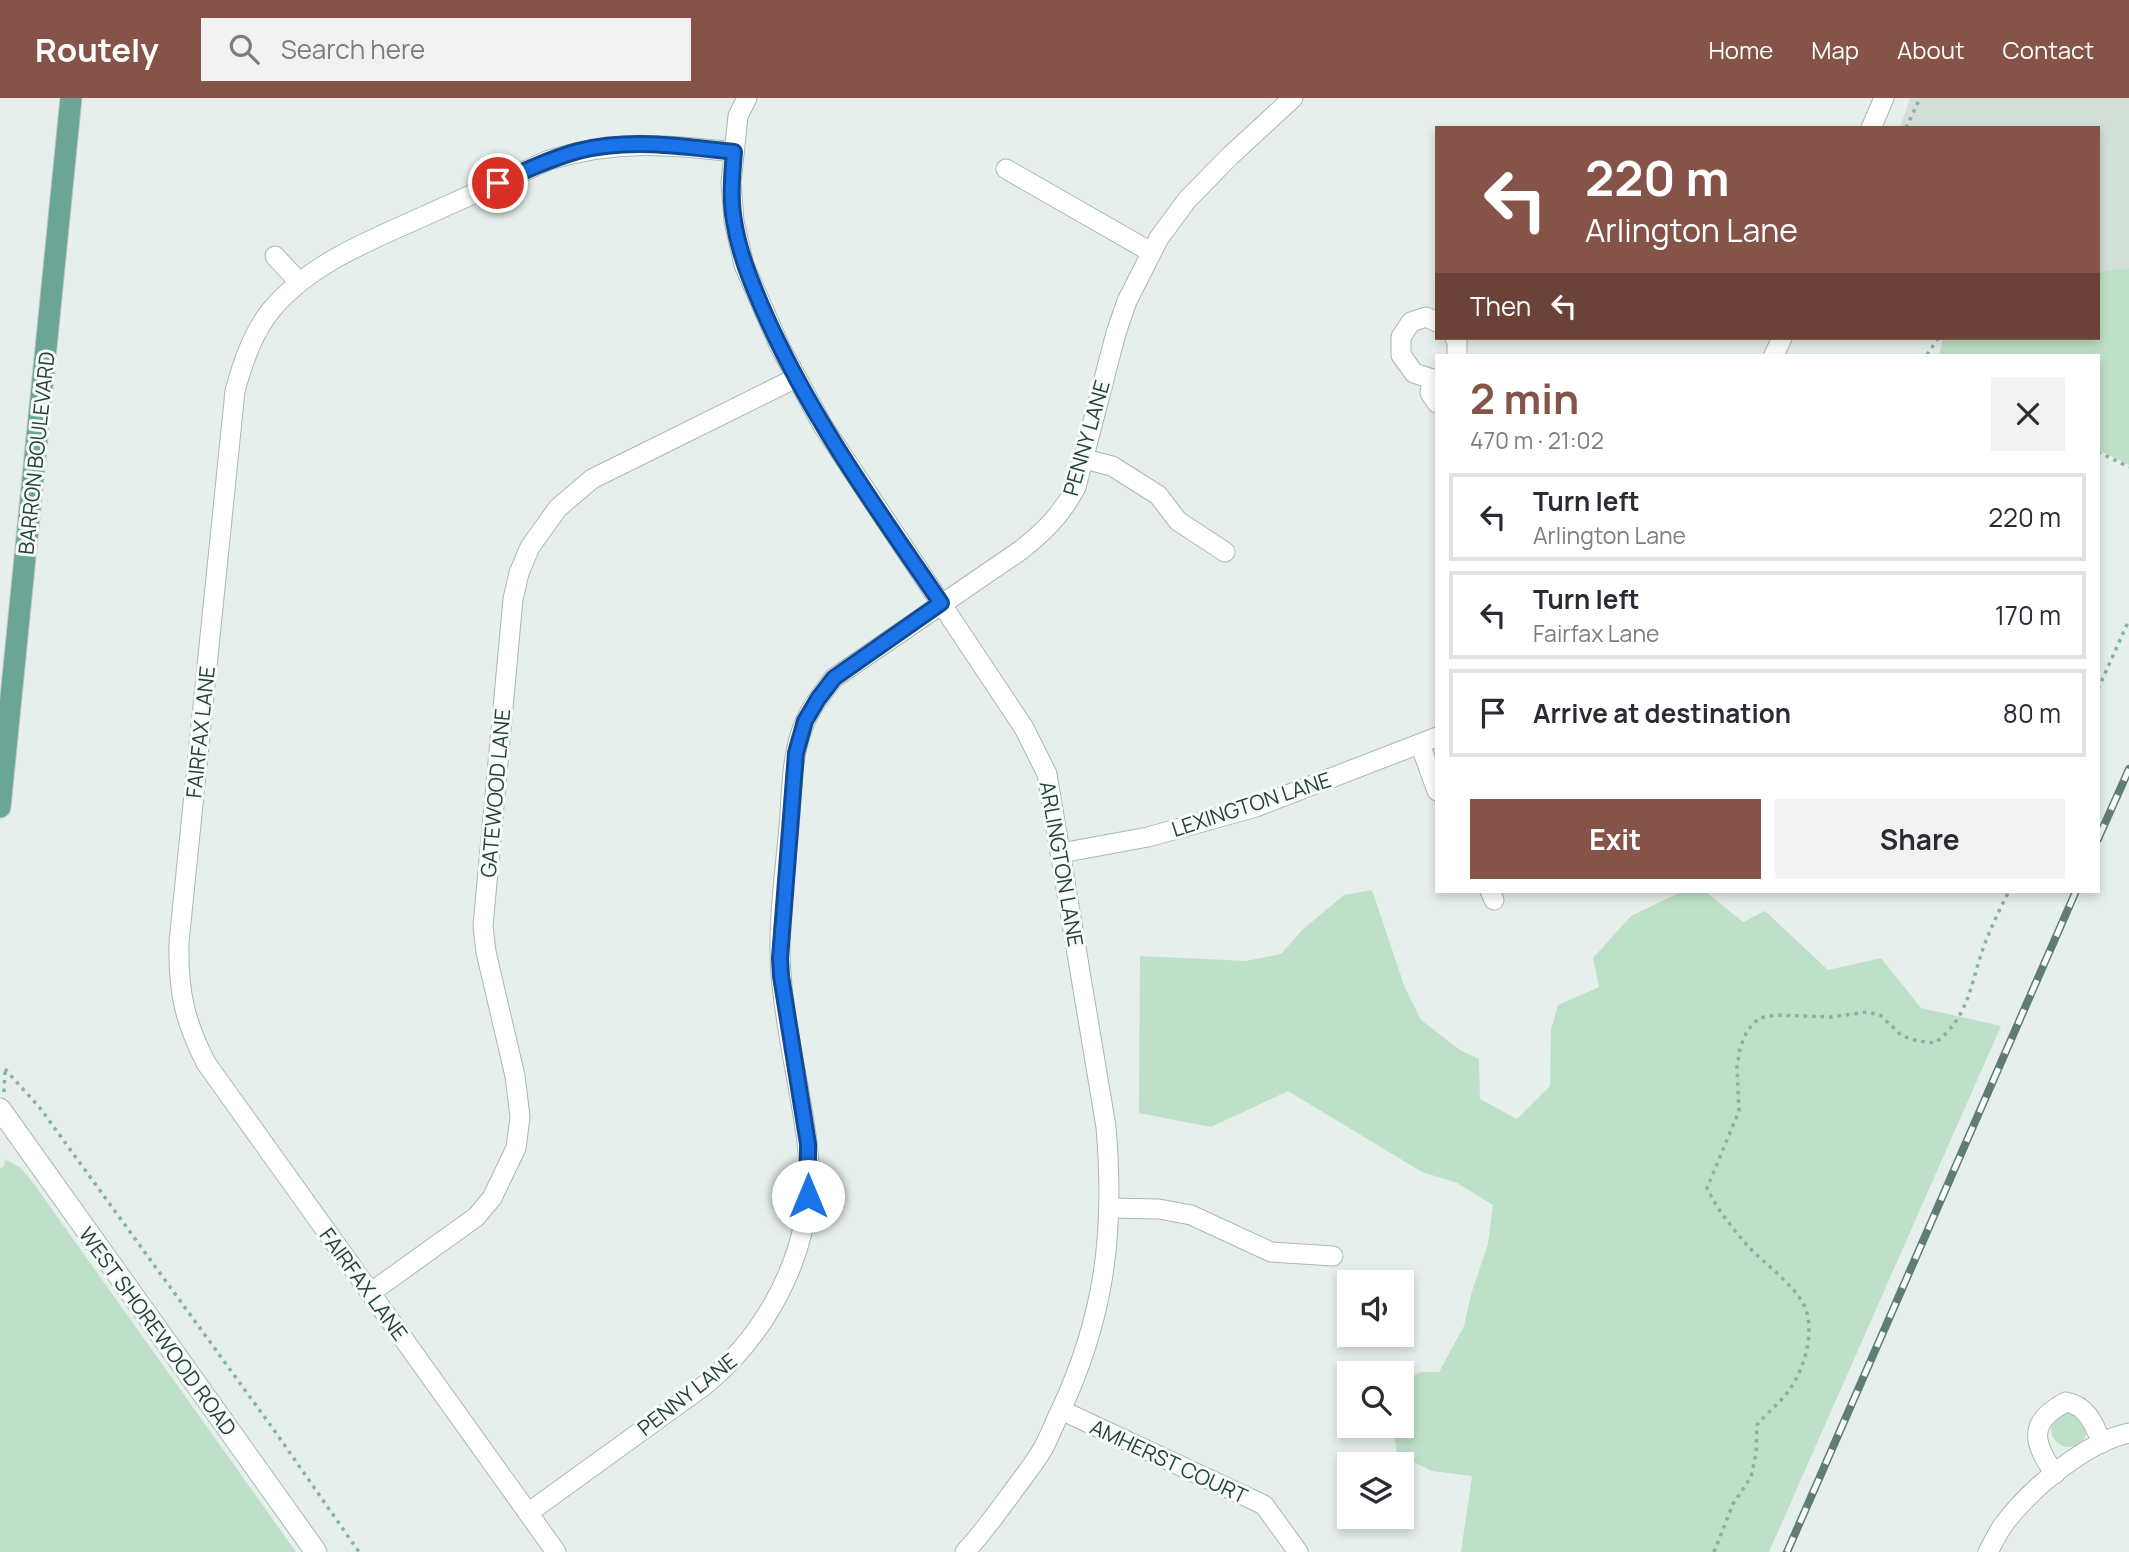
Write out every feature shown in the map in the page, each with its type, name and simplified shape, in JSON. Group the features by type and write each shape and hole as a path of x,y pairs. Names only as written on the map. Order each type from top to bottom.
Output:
{"main road":[{"name":"BARRON BOULEVARD","path":"0,807 7,659 71,98"},
{"name":"WEST SHOREWOOD ROAD","path":"0,1110 316,1552"}],"street":[{"name":"ARLINGTON LANE","path":"747,98 738,116 734,152 731,183 734,221 744,265 780,347 822,426 1024,729 1046,774 1106,1127 1110,1171 1105,1270 1095,1318 1079,1372 1040,1454 979,1538 965,1552"},
{"name":"PENNY LANE","path":"528,1513 727,1367 748,1344 769,1314 788,1276 803,1235 808,1196 808,1144 780,964 780,940 796,753 805,721 834,678 1021,550 1047,530 1065,509 1076,487 1084,459 1115,332 1127,300 1159,238 1187,200 1293,98"},
{"path":"1872,126 1884,98"},
{"name":"FAIRFAX LANE","path":"555,1552 206,1063 193,1038 184,1008 178,976 182,915 235,391 243,362 257,332 272,309 299,282 345,252 559,157 581,150 665,144 734,152"},
{"path":"1006,169 1151,253"},
{"path":"275,256 299,282"},
{"path":"1435,321 1426,317 1411,322 1401,337 1401,355 1414,373 1434,378 1430,393 1435,400"},
{"name":"GATEWOOD LANE","path":"370,1293 476,1217 492,1198 516,1149 520,1117 515,1076 482,926 513,599 519,573 530,547 558,508 592,479 796,377"},
{"path":"1084,459 1112,466 1158,495 1178,521 1224,552"},
{"path":"1429,741 1435,778"},
{"name":"LEXINGTON LANE","path":"1061,853 1148,838 1256,807 1429,741"},
{"path":"1109,1208 1159,1209 1191,1215 1271,1252 1333,1256"},
{"path":"2055,1474 2041,1454 2038,1436 2045,1418 2058,1406 2066,1402 2082,1407 2089,1415 2102,1443"},
{"name":"AMHERST COURT","path":"1060,1410 1264,1505 1298,1552"},
{"path":"1988,1552 2004,1524 2043,1482 2102,1443 2129,1433"}],"path":[{"path":"1907,126 1920,98"},
{"path":"2100,453 2129,467"},
{"path":"2100,685 2129,620"},
{"path":"1714,1552 1733,1504 1751,1477 1756,1454 1757,1425 1788,1392 1803,1366 1808,1338 1807,1312 1799,1297 1747,1245 1715,1205 1707,1188 1739,1111 1737,1067 1740,1048 1747,1031 1759,1018 1776,1015 1831,1017 1867,1012 1880,1015 1902,1036 1935,1043 1951,1031 1959,1018 1984,947 2008,893"},
{"path":"5,1069 40,1108 274,1430 359,1552"}],"shaded area":[{"path":"1910,98 2129,98 2129,268 2100,271 2100,126 1901,126"}],"green space":[{"path":"2129,268 2129,465 2100,451 2100,354 1939,354 1943,340 2100,340 2100,271"},
{"path":"1372,890 1405,988 1421,1020 1460,1050 1479,1059 1480,1099 1517,1119 1550,1086 1551,1030 1558,1005 1599,987 1593,958 1631,916 1679,893 1707,893 1743,922 1765,911 1828,970 1881,958 1921,1008 2001,1026 1769,1552 1461,1552 1472,1476 1432,1471 1414,1462 1414,1452 1397,1452 1395,1438 1414,1438 1414,1376 1420,1372 1439,1372 1464,1326 1472,1291 1488,1244 1493,1205 1457,1183 1422,1172 1288,1091 1211,1127 1139,1113 1140,956 1246,961 1281,954 1303,929 1344,895"},
{"path":"5,1159 21,1168 34,1184 296,1552 0,1552 0,1169 4,1166"},
{"path":"2069,1411 2082,1416 2087,1429 2082,1442 2069,1447 2056,1442 2051,1429 2056,1416"}],"railway":[{"path":"2100,834 2129,769"},
{"path":"1787,1552 2075,893"}],"route":[{"path":"498,183 549,160 581,150 620,145 665,144 734,152 731,183 734,221 744,265 780,347 822,426 941,603 834,678 805,721 796,753 780,958 808,1144 808,1196"}]}
